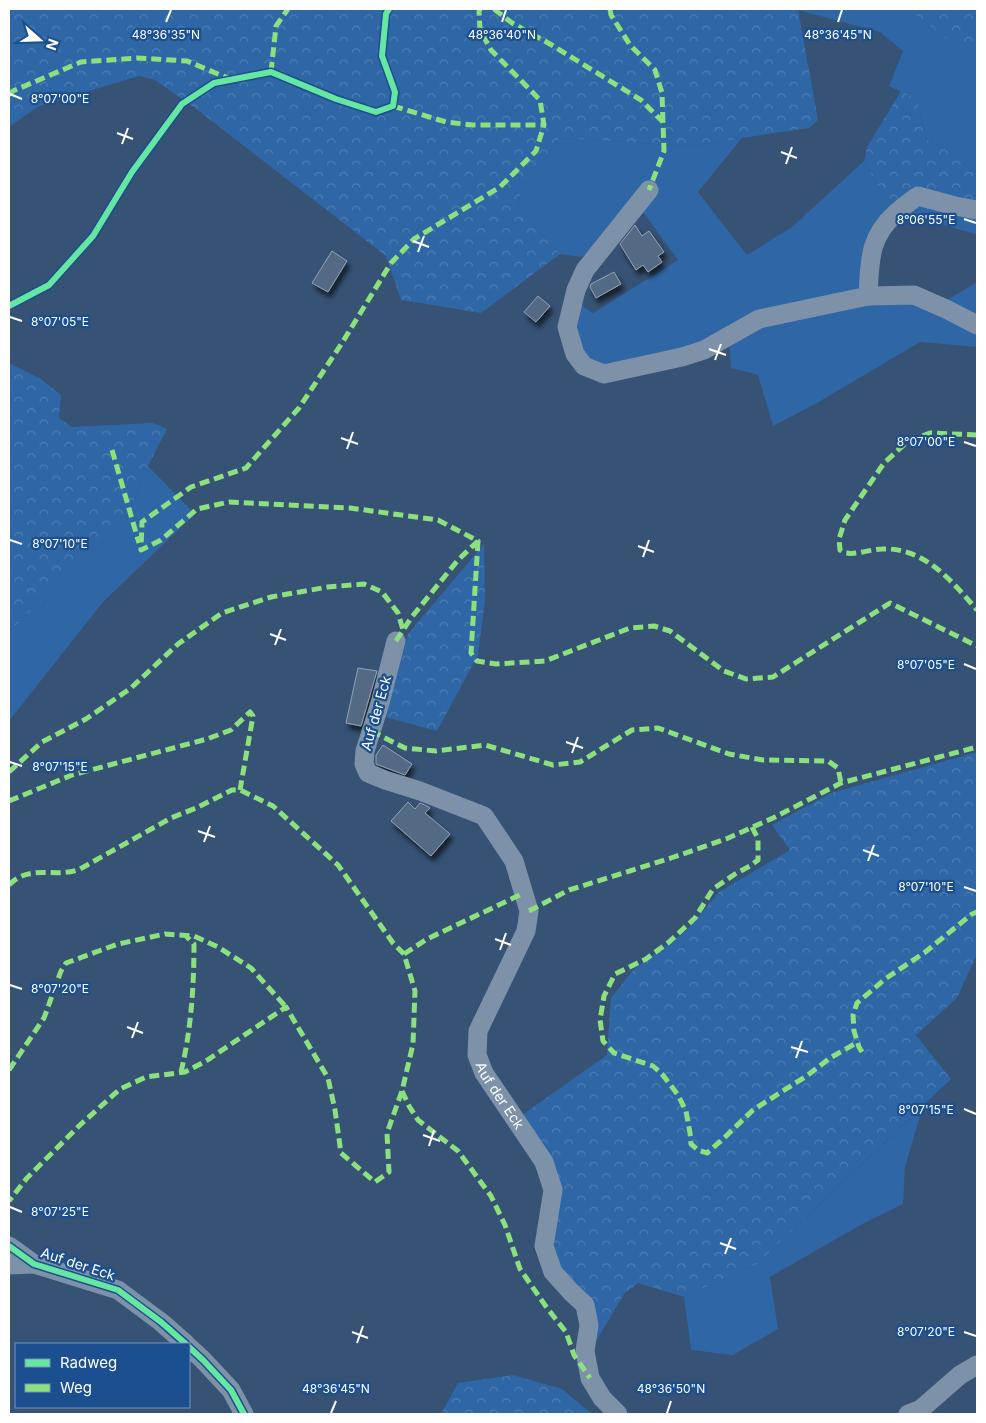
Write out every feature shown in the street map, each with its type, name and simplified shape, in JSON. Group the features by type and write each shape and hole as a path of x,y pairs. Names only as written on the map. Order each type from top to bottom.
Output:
{"lane":[{"path":"649,190 585,270 576,290 567,327 575,354 584,366 604,374 682,356 704,350 759,319 868,296 914,295 977,325"},
{"path":"868,296 870,257 874,244 886,223 911,200 918,196 977,210"},
{"name":"Auf der Eck","path":"396,641 365,751 364,764 368,773 484,816 514,861 527,902 526,931 478,1031 477,1055 484,1073 544,1162 553,1190 544,1246 554,1272 585,1305 589,1325 585,1351 590,1378 602,1398 618,1414"},
{"name":"Auf der Eck","path":"9,1246 34,1264 118,1290 161,1322 185,1343"},
{"path":"9,1265 34,1264"},
{"name":"Auf der Eck","path":"190,1348 231,1390 244,1414"},
{"path":"908,1414 921,1409 960,1375 977,1365"}],"green space":[{"path":"9,9 798,9 818,120 809,128 688,146 560,138 522,189 517,208 560,254 481,313 401,300 386,256 195,108 155,80 139,76 39,106 9,127"},
{"path":"798,9 909,9 976,60 977,164 927,140 917,100 889,86 903,51 880,32"},
{"path":"977,9 977,62 909,10"},
{"path":"901,91 917,100 927,140 977,164 977,235 904,212 882,193 864,161 867,147"},
{"path":"560,138 688,146 742,138 698,192 747,255 792,227 864,161 882,193 899,208 861,289 708,344 605,369 581,354 574,326 576,302 593,313 678,260 640,208 599,247 581,257 560,254 517,208 522,189"},
{"path":"977,282 977,347 920,342 817,403 773,426 758,375 731,368 729,341 762,324 869,300 942,303"},
{"path":"9,363 41,379 61,395 59,418 72,427 153,423 167,429 148,466 126,519 9,632"},
{"path":"148,466 195,514 103,602 9,721 9,632 126,519"},
{"path":"484,544 485,601 478,655 437,731 385,717 408,634"},
{"path":"977,752 977,954 957,998 916,1035 951,1079 757,1264 684,1297 638,1283 624,1294 591,1350 597,1322 561,1272 552,1240 557,1188 522,1115 607,1055 611,998 634,969 687,930 719,892 790,850 772,825 831,793"},
{"path":"923,1106 905,1167 903,1204 864,1223 770,1277 778,1329 733,1355 691,1350 684,1297 757,1264"},
{"path":"513,1375 562,1389 592,1414 441,1414 458,1383"}],"building":[{"path":"635,225 642,236 649,231 664,252 658,256 662,262 648,272 643,265 636,270 620,244"},
{"path":"332,251 347,261 328,292 312,283"},
{"path":"614,272 621,284 596,298 590,287 591,284"},
{"path":"538,296 550,306 536,322 524,312"},
{"path":"358,668 377,671 361,726 346,723"},
{"path":"383,745 412,764 405,775 376,764 376,755"},
{"path":"408,802 415,809 420,803 430,808 425,813 450,834 431,856 391,821"}],"marked path":[{"path":"271,72 276,26 288,9"},
{"path":"396,641 411,618 458,560 478,541 438,520 350,508 229,502 197,509 161,540 141,550 142,522 191,487 246,468 299,408 391,263 414,239 500,187 536,151 544,125 540,100 491,50 480,30 480,9"},
{"path":"494,9 512,23 641,100 663,122 664,151 649,190"},
{"path":"610,9 611,15 630,45 655,70 662,93 663,122"},
{"path":"9,95 13,91 81,62 137,58 187,61 230,79"},
{"path":"393,106 446,122 473,125 544,125"},
{"path":"977,435 930,433 907,442 884,463 845,520 839,539 840,550 845,553 882,549 897,550 924,560 947,577 977,610"},
{"path":"112,450 139,543"},
{"path":"478,541 471,653 477,661 496,664 545,661 630,628 654,626 670,631 724,671 746,679 773,677 890,603 977,646"},
{"path":"9,772 42,742 86,719 131,688 178,644 222,613 271,597 328,587 364,584 382,592 398,613 403,630"},
{"path":"9,801 72,775 207,739 231,730 250,712 253,716 240,790"},
{"path":"371,731 405,748 436,751 485,745 553,765 580,762 632,730 658,728 729,754 763,760 828,761 838,768 841,783"},
{"path":"529,911 569,890 726,839 773,818 841,783 977,747"},
{"path":"9,885 17,878 26,875 71,872 80,869 171,818 232,790 240,790 273,806 338,865 393,943 404,954 415,991 413,1044 402,1091 387,1133 389,1172 375,1182 341,1153 328,1078 286,1007 206,1061 185,1072 146,1077 120,1089 80,1125 27,1178 9,1201"},
{"path":"752,827 758,839 758,860 713,889 695,918 669,942 646,959 615,974 604,996 600,1020 603,1041 614,1053 653,1066 662,1074 678,1095 686,1111 691,1144 698,1150 707,1153 753,1110 808,1075 830,1058 858,1042"},
{"path":"404,954 427,939 524,893"},
{"path":"862,1052 854,1031 853,1015 857,1003 885,979 924,953 977,912"},
{"path":"9,1070 44,1018 61,971 66,963 118,944 165,934 194,936 218,947 251,968 286,1007"},
{"path":"181,1072 190,1025 194,960 194,944 185,935"},
{"path":"402,1091 418,1120 458,1151 491,1196 505,1225 520,1269 566,1332 574,1355 590,1378"}],"cycle path":[{"path":"9,306 49,285 93,236 132,172 182,104 214,83 271,72 336,99 376,112 393,106 395,92 382,56 386,14 389,9"},
{"path":"9,1246 34,1264 118,1290 161,1322 185,1343"},
{"path":"190,1348 231,1390 244,1414"}]}
